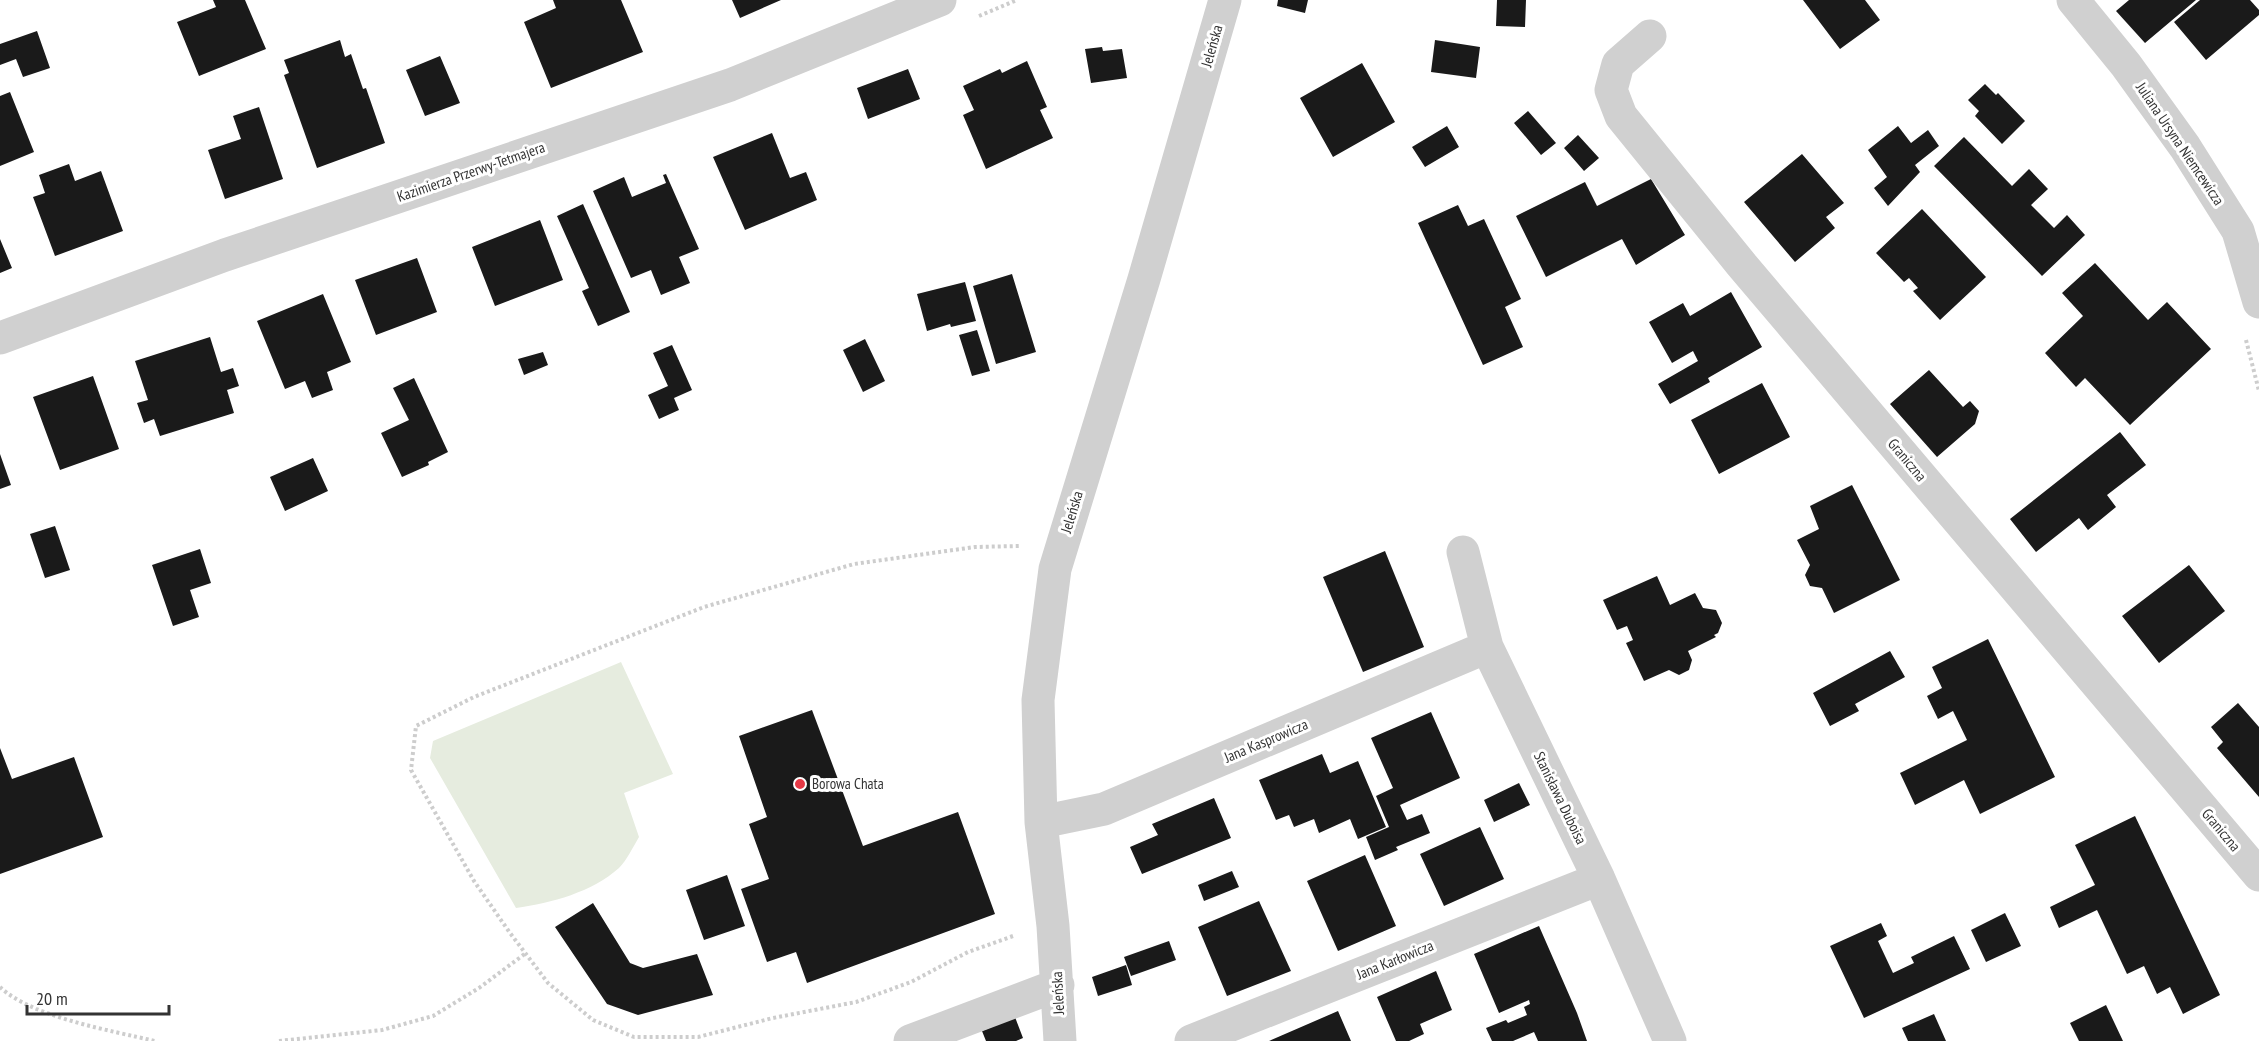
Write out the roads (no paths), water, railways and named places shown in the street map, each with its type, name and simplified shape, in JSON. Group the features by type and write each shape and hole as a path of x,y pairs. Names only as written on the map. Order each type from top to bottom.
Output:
{"street":[{"name":"Kazimierza Przerwy-Tetmajera","path":"0,338 225,255 730,85 940,0"},
{"name":"Jeleńska","path":"1060,1041 1053,926 1041,822 1038,700 1055,569 1144,279 1225,0"},
{"name":"Juliana Ursyna Niemcewicza","path":"2073,0 2126,65 2185,147 2238,231 2259,302"},
{"name":"Graniczna","path":"1650,36 1618,64 1611,90 1621,116 1741,264 2259,875"},
{"name":"Stanisława Duboisa","path":"1463,552 1487,647 1599,879 1671,1041"},
{"name":"Jana Kasprowicza","path":"1041,822 1104,809 1487,647"},
{"name":"Jana Karłowicza","path":"1191,1041 1599,879"},
{"path":"910,1041 1058,985"}],"place":[{"name":"Borowa Chata","path":"800,784"}]}
